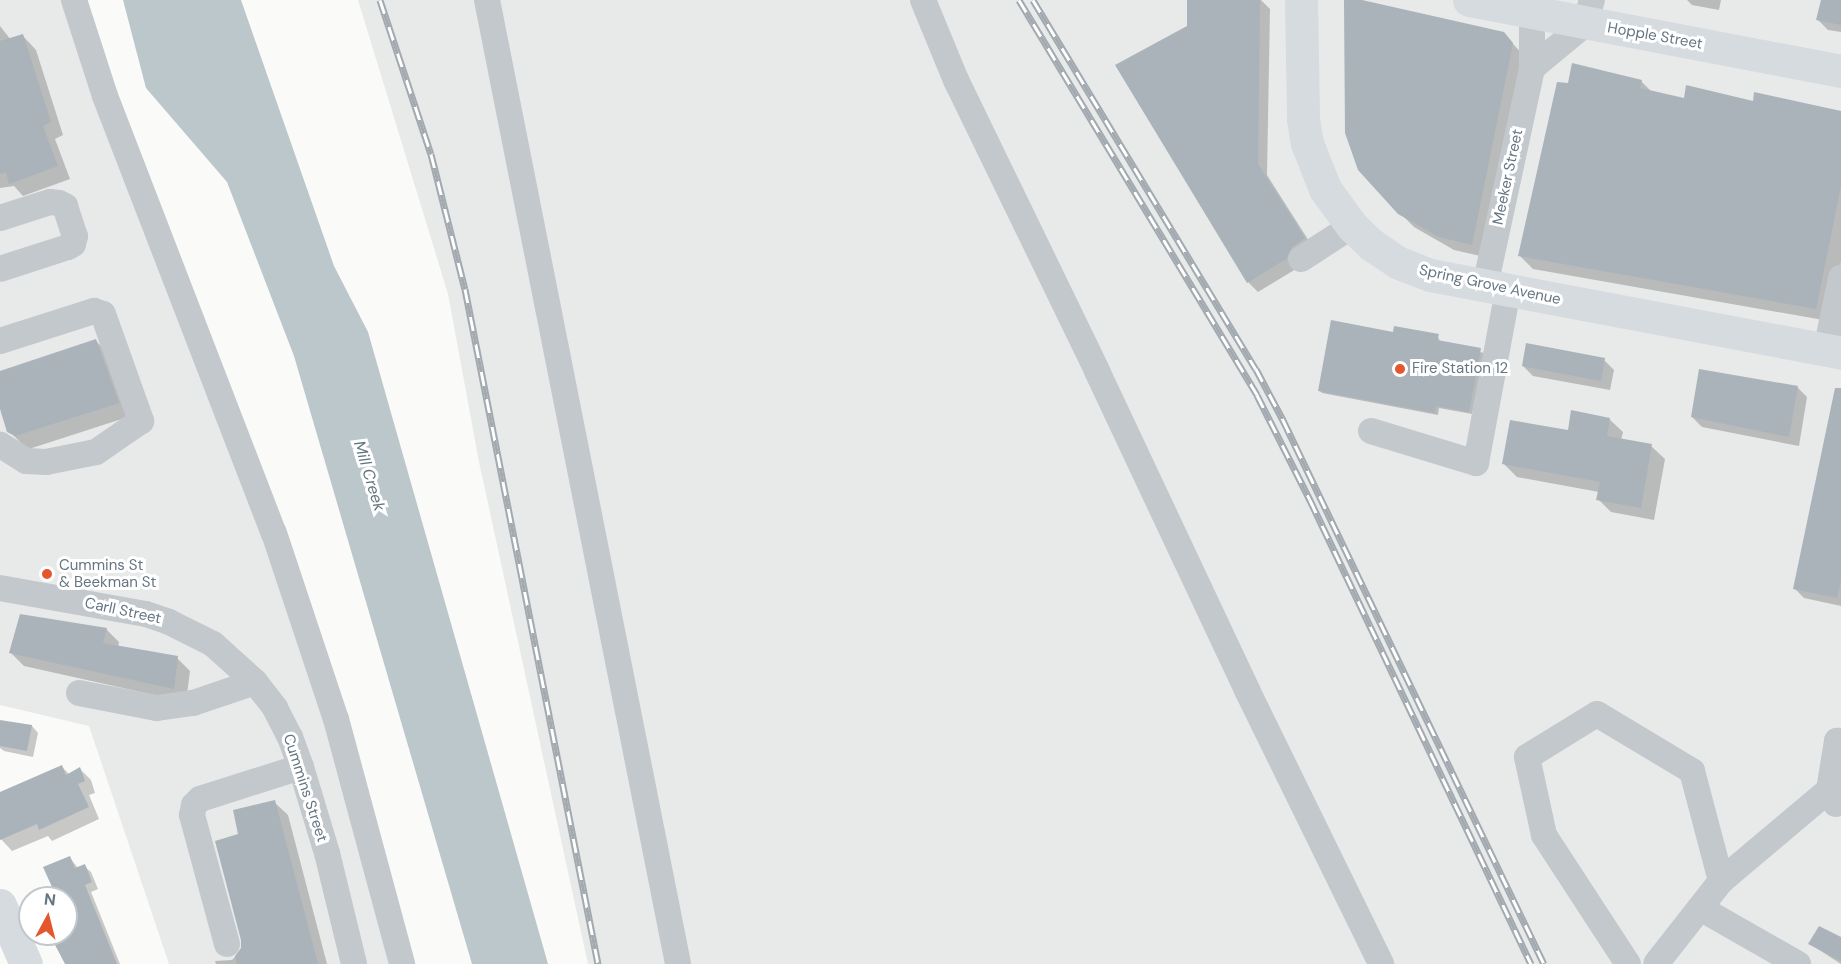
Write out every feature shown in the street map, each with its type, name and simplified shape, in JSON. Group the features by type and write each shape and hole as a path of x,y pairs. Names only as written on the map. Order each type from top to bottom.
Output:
{"main road":[{"name":"Spring Grove Avenue","path":"1301,0 1303,119 1307,143 1325,189 1352,226 1372,245 1399,262 1430,275 1833,351"},
{"name":"Hopple Street","path":"1469,0 1589,12 1841,71"},
{"path":"0,905 26,964"}],"street":[{"path":"74,0 105,96 274,533 336,719 402,964"},
{"path":"487,0 678,964"},
{"path":"923,0 956,80 1097,371 1247,690 1381,964"},
{"name":"Meeker Street","path":"1371,431 1476,463 1496,289 1532,68 1534,7"},
{"path":"1532,68 1589,12"},
{"path":"0,218 50,202 59,203 65,206 75,236 73,244 68,247 0,269"},
{"path":"1301,259 1352,226"},
{"path":"1833,351 1841,278"},
{"path":"0,340 94,311 103,314 141,421 96,452 46,462 26,461 0,445"},
{"name":"Carll Street","path":"0,588 146,614 169,622 206,640"},
{"name":"Cummins Street","path":"206,640 238,665 255,682 275,708 290,737 327,853 354,964"},
{"path":"79,693 157,708 193,703 255,682"},
{"path":"1628,964 1545,835 1527,756 1597,714 1692,771 1721,881"},
{"path":"1656,964 1721,881 1837,797 1839,741"},
{"path":"227,945 192,815 194,805 200,799 301,768"},
{"path":"1700,908 1798,964"}],"shaded area":[{"path":"0,0 74,0 274,533 402,964 169,964 89,726 0,705"},
{"path":"358,0 1841,0 1841,964 588,964 479,462 448,294"}],"water":[{"name":"Mill Creek","path":"123,0 241,0 334,266 368,332 548,964 472,964 294,356 227,182 146,88"}],"building":[{"path":"1187,0 1260,0 1258,164 1305,238 1292,247 1286,259 1247,283 1115,65 1187,26"},
{"path":"1344,0 1362,0 1504,32 1513,43 1472,245 1439,237 1398,214 1358,170 1345,133"},
{"path":"1821,0 1841,0 1841,25 1816,20"},
{"path":"23,34 51,122 43,126 58,166 9,184 6,172 0,174 0,41"},
{"path":"1572,63 1642,80 1640,88 1684,98 1686,85 1753,101 1754,92 1841,111 1841,186 1816,309 1518,256 1557,82 1568,83"},
{"name":"Fire Station 12","path":"1331,320 1393,332 1394,326 1439,334 1437,340 1481,348 1469,412 1436,406 1435,413 1318,391"},
{"path":"96,339 119,403 15,436 7,432 0,409 0,371"},
{"path":"1526,343 1605,358 1601,381 1522,366"},
{"path":"1699,369 1798,386 1789,437 1691,417"},
{"path":"1835,388 1841,388 1841,580 1837,598 1793,589"},
{"path":"1571,410 1610,418 1607,436 1652,444 1641,508 1596,500 1600,482 1502,464 1510,420 1568,430"},
{"path":"20,614 107,628 103,643 178,656 174,689 9,653"},
{"path":"0,720 32,725 27,751 0,746"},
{"path":"62,765 66,775 80,767 85,781 78,784 89,807 39,830 37,824 0,840 0,792"},
{"path":"275,800 318,964 237,964 235,956 241,948 241,940 215,841 238,834 233,810"},
{"path":"70,856 75,868 85,864 92,882 85,885 117,964 65,964 56,946 78,946 78,886 52,886 43,867"},
{"path":"1819,926 1841,937 1841,961 1808,944"}],"railway":[{"path":"380,0 431,154 465,289 598,964"},
{"path":"1019,0 1257,395 1310,500 1531,964"},
{"path":"1033,0 1256,369 1283,420 1544,964"}],"place":[{"name":"Fire Station 12","path":"1400,369"},
{"name":"Cummins St & Beekman St","path":"47,574"}]}
